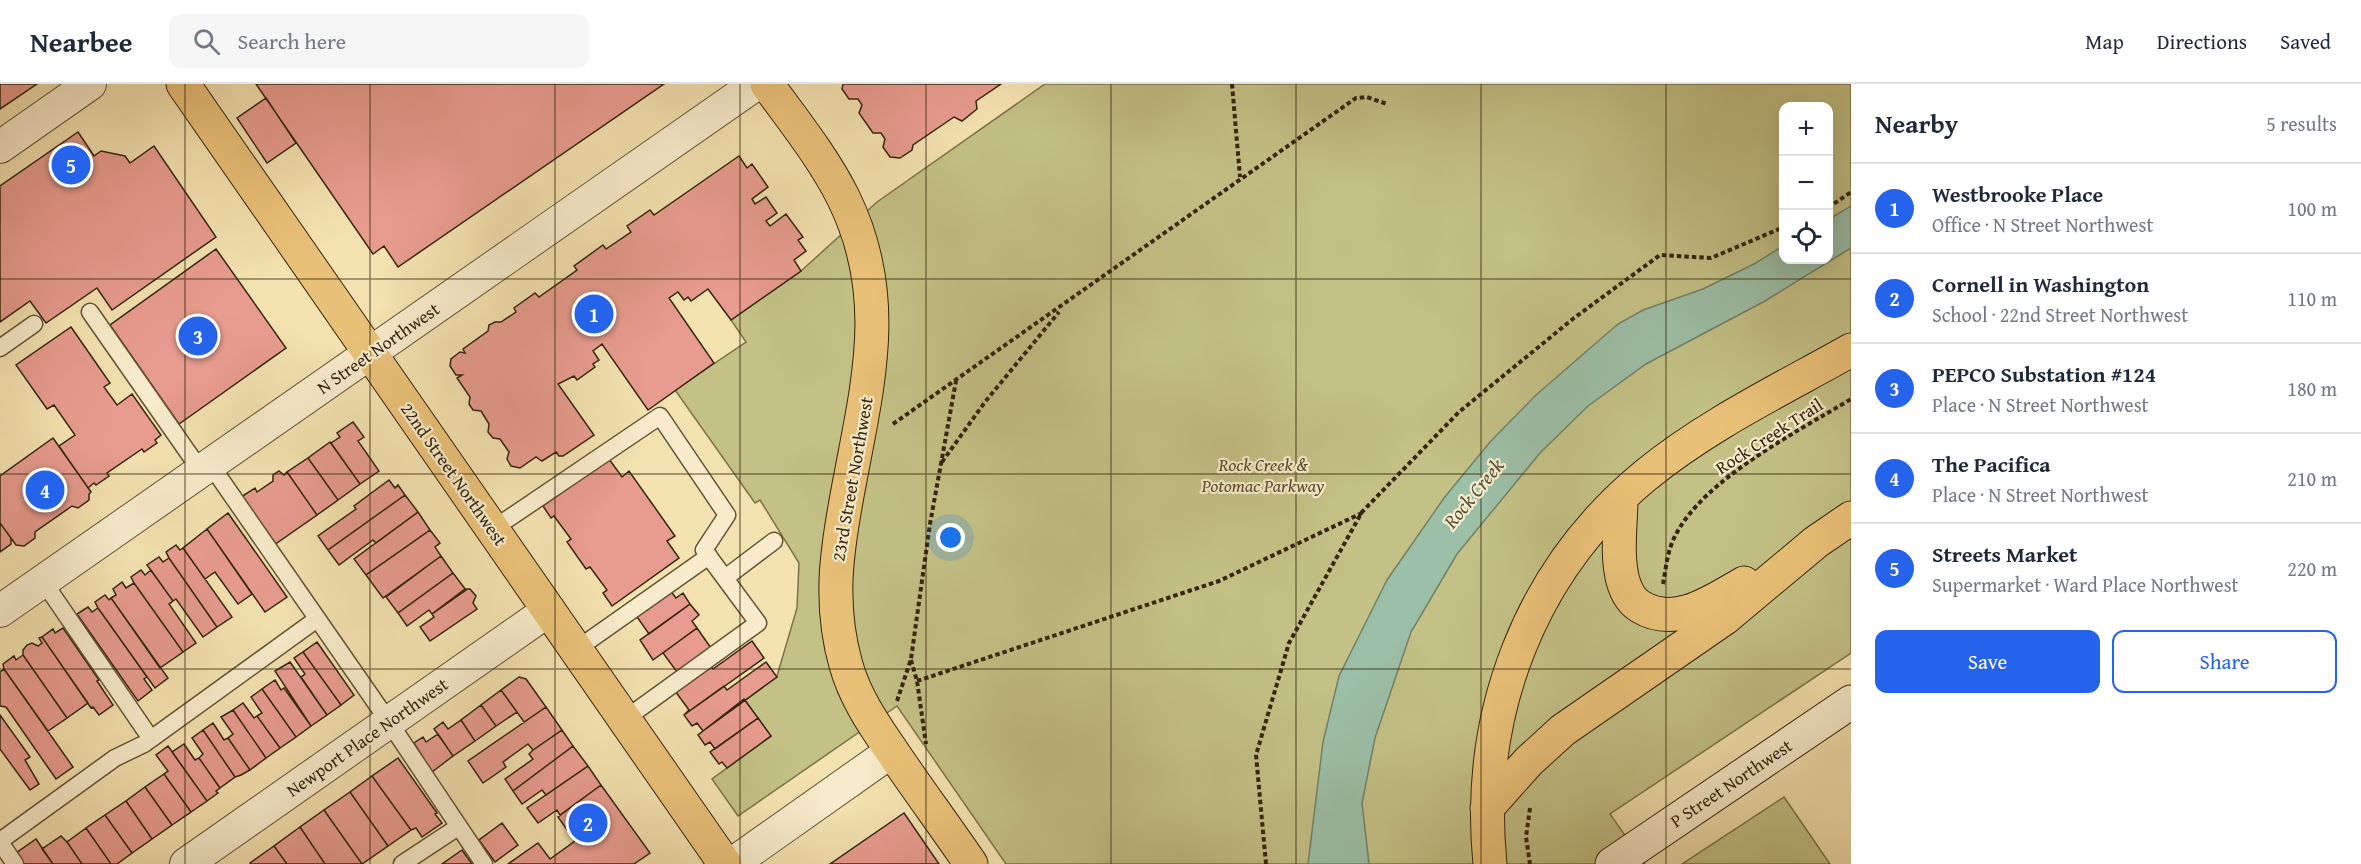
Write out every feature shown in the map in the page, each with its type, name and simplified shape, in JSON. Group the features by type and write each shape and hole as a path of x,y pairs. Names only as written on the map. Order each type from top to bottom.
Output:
{"main road":[{"name":"22nd Street Northwest","path":"183,84 725,864"},
{"name":"23rd Street Northwest","path":"767,84 817,155 843,197 864,258 873,318 869,385 837,551 836,606 846,665 867,715 971,864"},
{"path":"1490,864 1487,807 1491,748 1511,668 1522,638 1555,577 1575,549 1621,497 1645,476 1698,437 1851,350"},
{"path":"1621,497 1620,552 1623,583 1637,604 1647,611 1662,615 1685,613 1714,600 1816,542 1851,518"},
{"path":"1487,807 1529,761 1563,730 1725,618 1816,542"},
{"name":"P Street Northwest","path":"1623,856 1851,702"}],"street":[{"path":"0,147 90,84"},
{"name":"N Street Northwest","path":"3,601 43,581 756,84"},
{"name":"Newport Place Northwest","path":"186,864 549,610"},
{"path":"732,864 892,751"}],"lane":[{"path":"90,312 317,619 484,864"},
{"path":"0,348 34,324"},
{"path":"493,529 660,416 727,515 704,550 758,623 625,720"},
{"path":"725,578 774,541"},
{"path":"577,649 709,556"},
{"path":"43,581 151,739"},
{"path":"15,864 0,841 115,758 151,739 317,619"},
{"path":"402,864 458,827"}],"path":[{"path":"1232,84 1240,177"},
{"path":"884,430 1063,306 1240,177 1356,98 1367,97 1387,104"},
{"path":"1833,205 1851,192"},
{"path":"1266,864 1256,755 1289,643 1362,513 1459,412 1574,318 1660,255 1711,258 1779,229"},
{"path":"941,463 985,402 1063,306"},
{"path":"894,710 911,659 956,381"},
{"name":"Rock Creek Trail","path":"1663,585 1669,551 1674,540 1685,519 1712,490 1743,466 1851,399"},
{"path":"917,681 1219,581 1362,513"},
{"path":"911,659 917,681 927,749"}],"green space":[{"name":"Rock Creek & Potomac Parkway","path":"1045,84 1851,84 1851,653 1610,814 1645,864 1006,864 897,706 738,816 712,779 771,736 744,699 777,676 797,608 799,563 760,500 755,503 675,390 746,342 731,320 801,271 877,202"},
{"path":"1784,797 1830,864 1682,864"}],"water":[{"path":"1851,206 1851,248 1833,259 1833,217"},
{"name":"Rock Creek","path":"1779,248 1779,264 1825,264 1765,301 1646,364 1588,406 1540,453 1457,554 1411,632 1375,738 1362,803 1369,864 1308,864 1323,742 1339,676 1387,580 1444,498 1490,442 1536,395 1618,324 1643,310 1703,289 1754,264"}],"building":[{"path":"0,84 37,84 0,109"},
{"path":"256,84 664,84 398,267 384,246 373,254"},
{"path":"843,84 1001,84 976,101 977,109 962,121 954,117 913,145 912,150 900,158 890,157 883,147 885,139 881,133 873,133 859,113 862,105 858,99 849,99 842,89"},
{"path":"266,98 296,143 267,163 237,118"},
{"path":"78,132 94,156 101,151 125,156 130,163 154,146 216,237 112,310 97,288 46,323 30,301 0,322 0,186"},
{"path":"739,156 747,168 752,164 768,187 752,199 755,204 766,197 777,213 766,221 770,226 786,214 803,237 798,240 806,251 794,260 801,271 731,320 708,289 691,301 688,297 684,300 678,292 669,298 714,363 648,410 602,344 593,351 599,360 593,364 595,367 577,380 574,376 558,384 594,435 563,456 559,456 556,452 542,461 536,457 520,468 511,466 507,459 509,452 500,439 493,438 488,432 489,424 481,411 473,410 469,404 470,397 457,378 462,375 456,375 450,366 451,359 460,352 465,353 463,349 488,331 489,325 501,322 516,312 514,308 535,293 539,297 577,270 574,266 603,245 606,249 631,232 627,226 650,210 654,215"},
{"path":"216,249 286,348 179,424 110,325"},
{"path":"71,327 110,383 104,387 117,405 132,394 161,435 155,440 157,443 144,452 142,449 107,473 109,476 88,488 59,446 75,435 54,405 47,409 16,365"},
{"path":"353,422 364,437 358,441 379,471 360,484 331,443 340,437 337,433"},
{"path":"53,438 91,492 89,500 78,508 72,506 35,532 35,538 24,546 16,545 0,523 0,476"},
{"path":"330,442 360,484 338,500 308,458"},
{"path":"308,458 338,500 317,515 287,472"},
{"path":"609,459 622,477 629,471 675,536 667,541 679,558 612,606 603,593 607,590 590,567 586,569 567,542 571,539 554,516 551,518 543,506"},
{"path":"279,471 284,475 287,472 317,515 274,545 241,497 255,488 257,492 273,481 273,475"},
{"path":"389,480 395,488 398,485 405,495 328,550 318,536 356,509 354,506"},
{"path":"405,495 418,512 376,543 373,540 339,565 328,550"},
{"path":"418,512 430,530 366,575 354,559"},
{"path":"228,513 287,597 265,612 207,529"},
{"path":"0,523 11,538 11,544 0,552"},
{"path":"207,529 252,594 238,604 215,572 205,579 183,548"},
{"path":"430,530 440,543 435,547 441,556 383,598 366,575"},
{"path":"176,545 180,550 183,548 232,617 217,627 166,552"},
{"path":"441,556 453,573 398,613 386,597"},
{"path":"159,557 163,562 169,558 217,627 203,637 176,599 173,601 147,565"},
{"path":"141,570 145,575 151,570 173,601 169,604 196,643 183,652 134,583 131,577"},
{"path":"453,573 466,590 432,614 429,610 407,626 398,613"},
{"path":"122,582 126,588 134,583 183,652 160,668 111,598 116,595 113,589"},
{"path":"465,589 470,589 476,596 473,603 477,609 430,641 420,627 434,617 432,614"},
{"path":"670,590 676,598 683,593 690,604 649,634 635,614"},
{"path":"105,595 109,600 111,598 168,678 155,688 98,608 95,602"},
{"path":"690,604 699,615 692,621 697,628 653,660 640,640"},
{"path":"88,607 92,612 98,608 147,677 144,679 152,690 138,701 77,614"},
{"path":"63,628 99,680 97,681 113,705 99,715 93,707 91,708 42,637 53,629 55,633"},
{"path":"697,628 711,648 677,672 663,653"},
{"path":"42,637 88,703 67,718 23,655 23,650 27,645 32,643 38,646 42,643 39,638"},
{"path":"752,641 764,658 684,715 689,710 675,691 710,665 713,669"},
{"path":"317,642 354,695 341,705 303,652"},
{"path":"303,652 341,705 327,715 301,677 305,674 294,658"},
{"path":"23,655 67,718 48,731 4,669 3,664 14,656 16,660"},
{"path":"290,662 327,715 311,726 275,671"},
{"path":"766,662 777,677 703,731 697,723 692,726 684,715 724,686 727,690"},
{"path":"4,669 73,767 56,779 6,707 0,706 0,672"},
{"path":"519,677 526,679 546,707 524,722 501,690"},
{"path":"275,680 281,690 284,688 311,726 296,737 262,689"},
{"path":"262,689 296,737 280,748 257,716 262,713 251,697"},
{"path":"501,690 517,712 496,726 481,705"},
{"path":"744,699 758,718 715,749 710,742 705,745 698,735"},
{"path":"243,703 254,718 257,716 280,748 266,758 233,710"},
{"path":"481,705 496,726 475,741 461,720"},
{"path":"546,707 562,730 533,750 528,744 503,762 506,767 483,783 468,761"},
{"path":"233,710 266,758 250,770 228,738 233,734 221,717"},
{"path":"0,715 30,757 25,760 39,784 30,790 0,749"},
{"path":"758,718 771,736 727,768 722,762 719,764 710,752"},
{"path":"461,720 475,741 453,756 434,729 443,722 448,729"},
{"path":"213,723 224,740 228,738 250,770 235,777 203,730"},
{"path":"203,730 235,777 220,788 199,758 203,754 192,738"},
{"path":"562,730 573,746 513,791 505,779 533,759 529,754 533,750"},
{"path":"438,734 453,756 432,772 414,743 423,737 426,742"},
{"path":"184,744 195,760 199,758 220,788 216,791 218,793 207,801 172,752"},
{"path":"168,746 207,801 191,812 164,774 168,771 156,755"},
{"path":"573,746 588,766 546,795 542,790 522,804 513,791"},
{"path":"398,758 442,823 422,837 416,828 411,830 372,776"},
{"path":"588,766 601,785 560,815 557,810 538,823 527,808"},
{"path":"164,774 191,812 172,825 145,787"},
{"path":"372,776 411,830 388,846 350,792"},
{"path":"601,785 650,853 634,864 508,864 538,843 550,859 575,841 558,817"},
{"path":"145,787 172,825 152,839 126,801"},
{"path":"350,792 388,846 362,864 324,810"},
{"path":"126,801 152,839 132,853 105,815"},
{"path":"324,810 362,864 325,864 300,827"},
{"path":"904,813 939,864 830,864"},
{"path":"105,815 132,853 117,864 111,864 86,828"},
{"path":"502,823 518,845 495,862 479,840"},
{"path":"300,827 325,864 287,864 274,846"},
{"path":"86,828 111,864 82,864 67,842"},
{"path":"61,836 82,864 53,864 42,849"},
{"path":"36,839 53,864 24,864 16,853"},
{"path":"274,846 287,864 250,863"},
{"path":"462,850 472,864 442,864"}],"place":[{"name":"Streets Market","path":"71,165"},
{"name":"Westbrooke Place","path":"594,314"},
{"name":"PEPCO Substation #124","path":"198,336"},
{"name":"The Pacifica","path":"45,490"},
{"name":"Cornell in Washington","path":"588,823"}]}
